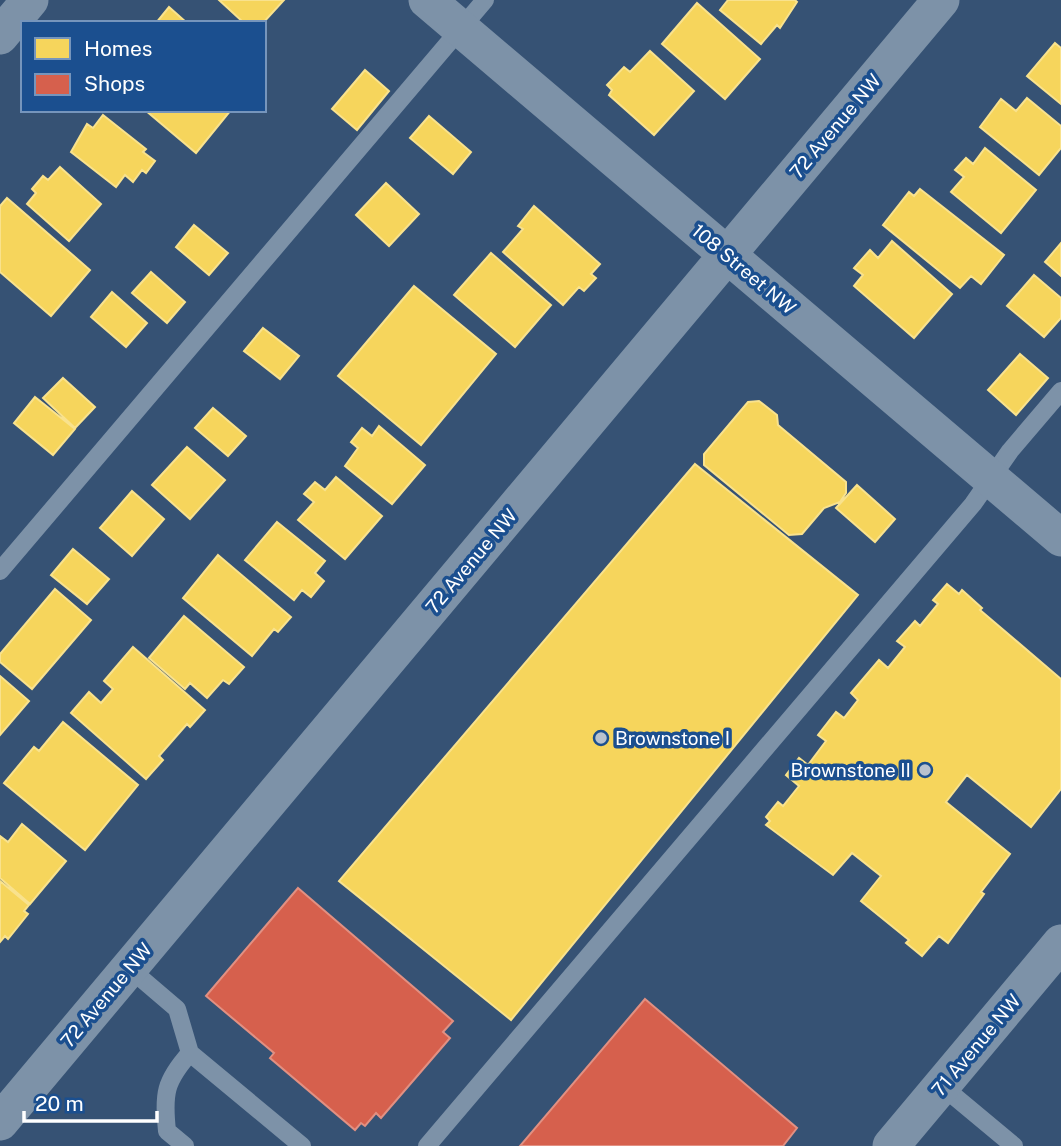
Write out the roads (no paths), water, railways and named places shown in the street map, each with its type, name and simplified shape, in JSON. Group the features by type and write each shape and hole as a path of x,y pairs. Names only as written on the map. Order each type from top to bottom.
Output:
{"street":[{"path":"0,36 30,0"},
{"name":"108 Street NW","path":"427,0 1061,538"},
{"name":"72 Avenue NW","path":"0,1122 942,0"},
{"name":"71 Avenue NW","path":"891,1146 1061,943"}],"lane":[{"path":"0,571 485,0"},
{"path":"427,1146 991,479 1061,391"},
{"path":"129,968 177,1009 190,1053 302,1146"},
{"path":"185,1146 167,1130 164,1100 172,1073 190,1053"},
{"path":"942,1086 1014,1146"}],"place":[{"name":"Brownstone I","path":"601,738"},
{"name":"Brownstone II","path":"925,770"}]}
